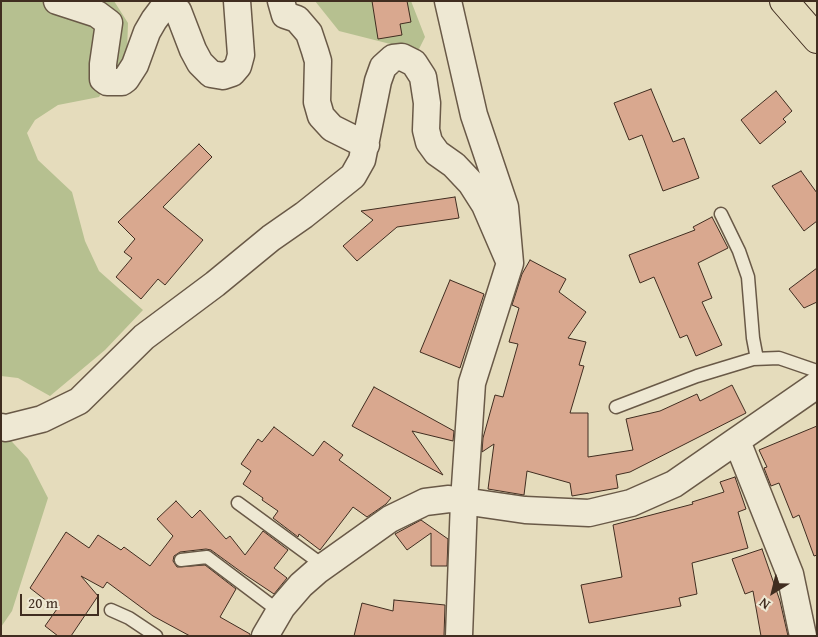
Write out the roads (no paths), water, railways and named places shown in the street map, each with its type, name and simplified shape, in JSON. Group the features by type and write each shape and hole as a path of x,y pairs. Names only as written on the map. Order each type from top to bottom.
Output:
{"main road":[{"path":"784,1 817,39"}],"street":[{"path":"57,1 97,14 109,23 103,64 103,79 107,82 122,82 135,65 147,32 154,20 163,8 169,5 178,11 200,63 211,74 223,76 232,73 238,66 242,55 237,1"},
{"path":"281,1 285,15 296,19 309,33 318,61 317,102 321,116 332,128 366,145"},
{"path":"448,1 474,115 506,208 510,263 472,382 464,501 459,636"},
{"path":"1,427 6,428 42,419 79,401 144,337 353,176 362,160 366,145 378,81 383,67 393,58 402,57 414,63 424,77 427,102 426,130 429,142 437,153 454,165 471,183 485,205 510,263"},
{"path":"265,636 280,612 301,585 324,566 390,519 425,502 464,501 525,510 588,513 631,503 674,484 817,385"},
{"path":"737,441 790,574 799,612 807,634"}],"lane":[{"path":"721,214 739,251 748,277 753,338 757,359"},
{"path":"616,407 697,376 757,359 779,358 817,371"},
{"path":"238,503 324,566"},
{"path":"181,560 207,557 280,612"},
{"path":"111,610 128,618 156,636"}]}
